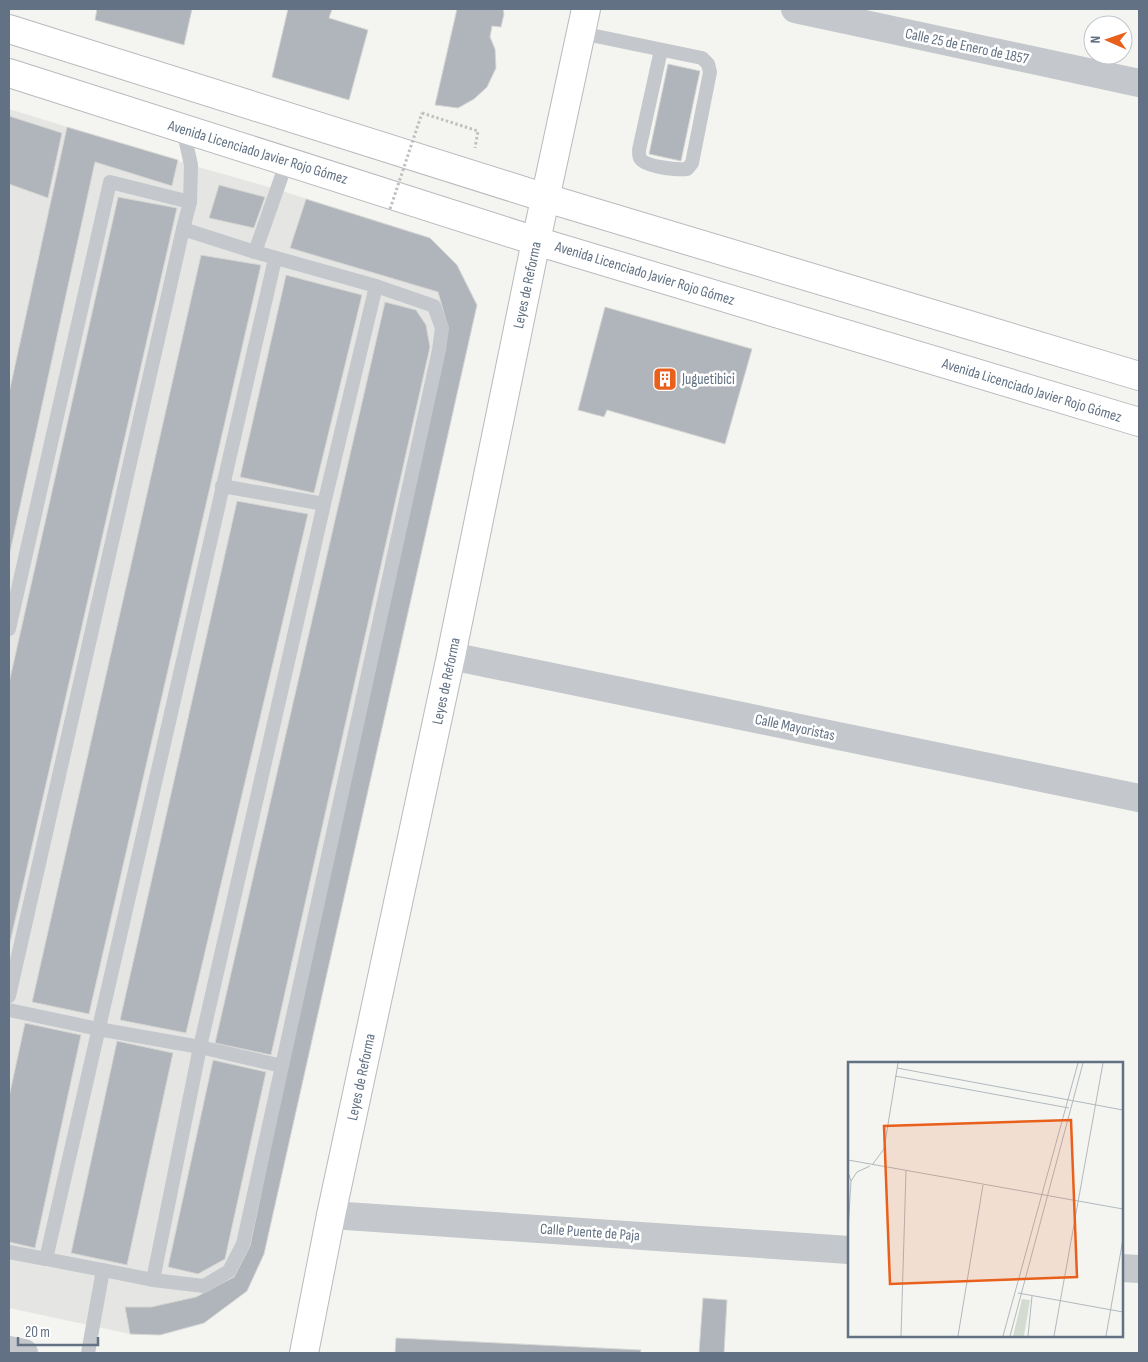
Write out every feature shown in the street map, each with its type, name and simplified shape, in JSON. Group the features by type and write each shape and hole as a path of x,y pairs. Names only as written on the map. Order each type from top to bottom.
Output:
{"main road":[{"name":"Leyes de Reforma","path":"304,1353 331,1214 451,656 583,21"},
{"path":"9,29 546,198 1139,376"},
{"name":"Avenida Licenciado Javier Rojo Gómez","path":"9,74 536,241 1139,422"}],"street":[{"name":"Calle 25 de Enero de 1857","path":"795,9 1139,83"},
{"name":"Calle Mayoristas","path":"451,656 1139,798"},
{"name":"Calle Puente de Paja","path":"331,1214 848,1250"},
{"path":"1123,1268 1139,1269"},
{"path":"9,1350 24,1353"}],"lane":[{"path":"583,21 661,50 702,58 708,64 710,72 692,163 687,169 677,170 644,163 640,158 639,150 661,50"},
{"path":"9,996 190,202 191,165 183,129"},
{"path":"255,252 287,161"},
{"path":"9,629 110,182 190,202"},
{"path":"9,1252 154,1280 204,1286 229,1271 243,1244 439,350 442,328 434,306 376,286 275,258 183,229"},
{"path":"46,1258 275,258"},
{"path":"154,1280 200,1047 324,504 376,286"},
{"path":"222,486 324,504"},
{"path":"9,1010 98,1029 200,1047 282,1066"},
{"path":"88,1353 103,1270"}],"path":[{"path":"390,209 422,113 478,131"}],"shaded area":[{"path":"9,109 276,189 430,238 457,265 264,1254 247,1291 204,1323 160,1335 130,1334 9,1308"}],"building":[{"path":"97,9 192,9 184,45 95,20"},
{"path":"288,9 332,9 329,18 368,30 349,100 272,77"},
{"path":"457,9 503,9 504,14 501,27 492,26 490,37 495,49 496,68 487,87 474,99 458,108 435,105"},
{"path":"668,64 700,71 681,161 649,154"},
{"path":"9,116 62,133 48,198 9,184"},
{"path":"67,127 178,160 172,186 95,162 9,557 9,393"},
{"path":"219,185 265,197 254,228 209,218"},
{"path":"118,197 177,208 9,947 9,683"},
{"path":"306,199 430,238 457,265 477,305 264,1254 247,1291 204,1323 160,1335 130,1334 125,1307 151,1307 196,1297 234,1277 250,1246 448,327 438,292 290,248"},
{"path":"201,255 261,265 89,1014 32,1002"},
{"path":"286,275 362,295 314,493 240,477"},
{"path":"385,302 416,310 426,325 430,347 271,1055 215,1043"},
{"name":"Juguetibici","path":"605,307 752,349 725,444 607,410 604,417 578,410"},
{"path":"237,501 308,514 186,1033 120,1020"},
{"path":"25,1023 81,1035 35,1248 9,1242 9,1097"},
{"path":"117,1041 173,1053 127,1265 71,1253"},
{"path":"213,1060 266,1072 225,1259 198,1274 168,1267"},
{"path":"703,1298 727,1300 724,1353 699,1353"},
{"path":"396,1338 641,1350 640,1353 395,1353"}],"place":[{"name":"Juguetibici","path":"665,379"}]}
